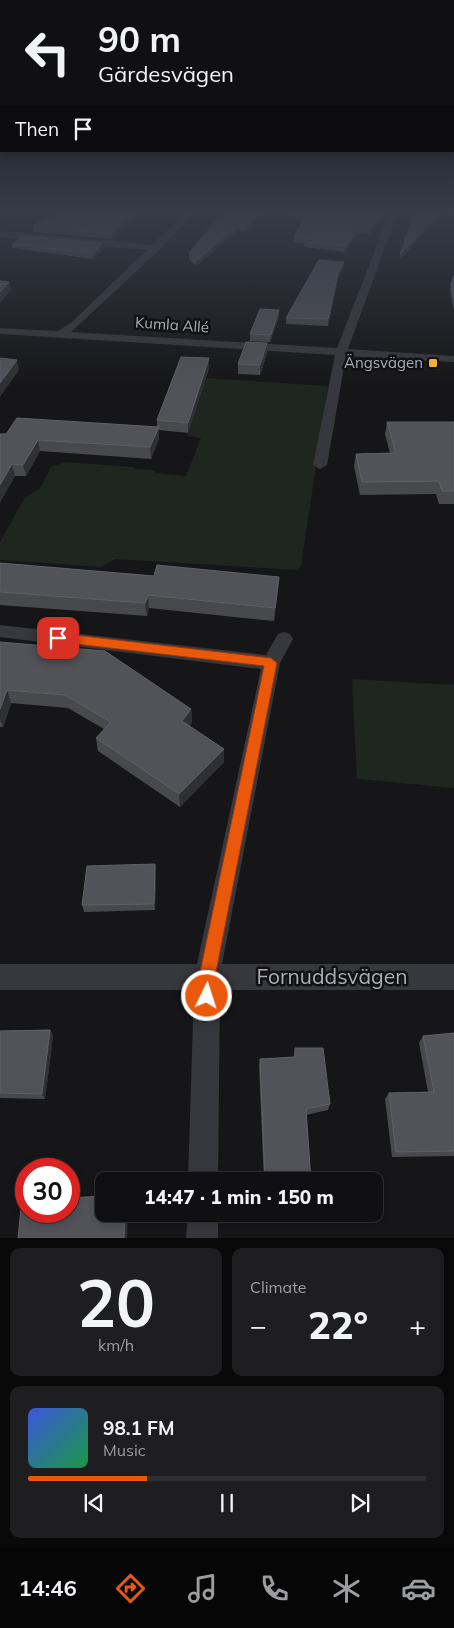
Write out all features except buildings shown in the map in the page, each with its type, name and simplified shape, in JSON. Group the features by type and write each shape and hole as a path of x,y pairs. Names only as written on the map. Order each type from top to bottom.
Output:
{"street":[{"path":"60,335 77,323 131,272"},
{"path":"320,465 341,353 371,272"},
{"name":"Kumla Allé","path":"0,331 454,359"},
{"path":"0,631 271,663"},
{"path":"203,1172 207,977 271,663 284,639"},
{"name":"Fornuddsvägen","path":"0,977 454,977"},
{"path":"202,1222 202,1238"}],"shaded area":[{"path":"206,378 328,386 301,566 296,570 115,559 101,567 0,560 0,542 24,499 40,488 51,467 65,462 134,467 134,469 155,470 154,473 186,476 201,438 187,436"},
{"path":"352,679 454,685 454,788 357,779"}],"place":[{"name":"Ängsvägen","path":"433,363"}],"route":[{"path":"58,638 271,663 207,977 207,996"}]}
